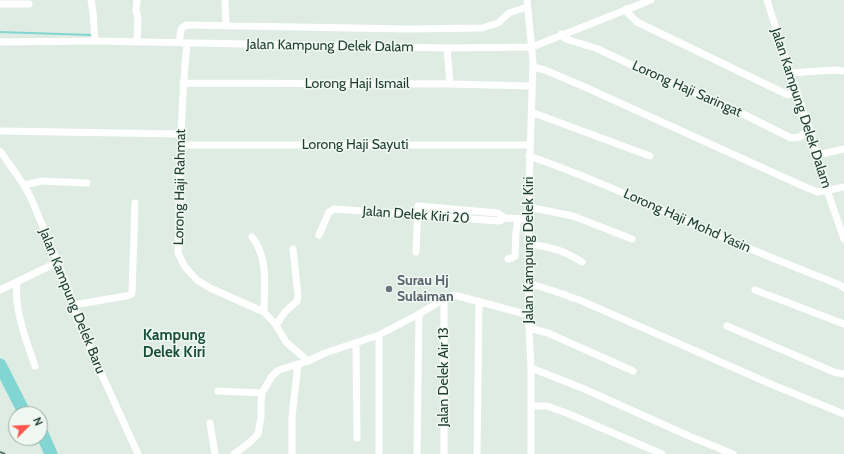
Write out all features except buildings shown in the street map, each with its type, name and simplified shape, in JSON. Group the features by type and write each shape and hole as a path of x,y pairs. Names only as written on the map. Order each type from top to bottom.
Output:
{"street":[{"path":"91,0 95,37"},
{"path":"136,42 138,17 136,11 137,0"},
{"path":"225,0 226,26"},
{"name":"Jalan Kampung Delek Dalam","path":"0,42 95,37 136,42 182,40 447,48 532,47 561,34 651,0"},
{"name":"Jalan Kampung Delek Dalam","path":"767,0 818,155 827,190 841,218 844,240"},
{"path":"182,40 181,28 183,26 407,29 482,28 498,23 509,13 527,3"},
{"name":"Jalan Kampung Delek Kiri","path":"527,3 532,47 528,207 531,454"},
{"path":"0,4 29,4"},
{"path":"626,9 637,22 744,74 788,95 797,92"},
{"name":"Lorong Haji Saringat","path":"561,34 566,40 598,49 659,78 723,104 791,138 800,137 809,128"},
{"name":"Lorong Haji Rahmat","path":"182,40 183,83 180,134 178,253 180,259 197,280 210,288 264,312 276,324 286,342 308,361"},
{"path":"447,48 450,84"},
{"path":"532,67 545,70 593,90 805,187 818,192 844,187"},
{"path":"790,73 844,71"},
{"name":"Lorong Haji Ismail","path":"183,83 450,84 532,86"},
{"path":"531,112 650,156"},
{"path":"0,131 180,134"},
{"name":"Lorong Haji Sayuti","path":"181,145 530,145"},
{"path":"818,155 844,149"},
{"name":"Jalan Kampung Delek Baru","path":"0,151 24,185 31,198 58,262 80,328 138,454"},
{"name":"Lorong Haji Mohd Yasin","path":"530,156 572,171 625,193 743,246 844,288"},
{"path":"24,185 42,181 87,183"},
{"path":"73,306 132,294 135,203"},
{"name":"Jalan Delek Kiri 20","path":"418,215 418,206 498,213 505,218"},
{"path":"528,207 573,216 632,239"},
{"name":"Jalan Delek Kiri 20","path":"319,235 329,212 334,209 499,221 505,218 528,219"},
{"path":"416,252 418,215"},
{"path":"508,259 515,256 518,219"},
{"path":"252,237 264,262 264,312"},
{"path":"529,244 549,247 566,252 582,262"},
{"path":"276,324 285,312 297,301 298,296 293,249"},
{"path":"0,290 58,262"},
{"path":"17,282 16,295 18,307 35,366"},
{"path":"528,284 582,301 773,385 844,414"},
{"path":"755,290 844,324"},
{"path":"236,453 258,434 261,417 262,393 272,376 279,370 379,335 454,295 529,315"},
{"name":"Jalan Delek Air 13","path":"444,299 444,454"},
{"path":"477,454 479,301"},
{"path":"418,454 419,314"},
{"path":"728,326 834,372 844,374"},
{"path":"529,328 548,333 633,371"},
{"path":"379,335 379,454"},
{"path":"356,343 357,438"},
{"path":"292,454 292,417 298,364"},
{"path":"531,368 582,388 733,454"},
{"path":"218,391 262,393"},
{"path":"531,406 543,406 569,414 662,454"},
{"path":"210,423 215,454"}],"waterway":[{"path":"0,32 91,35"},
{"path":"0,365 21,406"},
{"path":"47,446 51,454"}],"railway":[{"path":"0,452 5,454"}],"place":[{"name":"Surau Hj Sulaiman","path":"389,289"}],"district":[{"name":"Kampung Delek Kiri","path":"174,344"}]}
